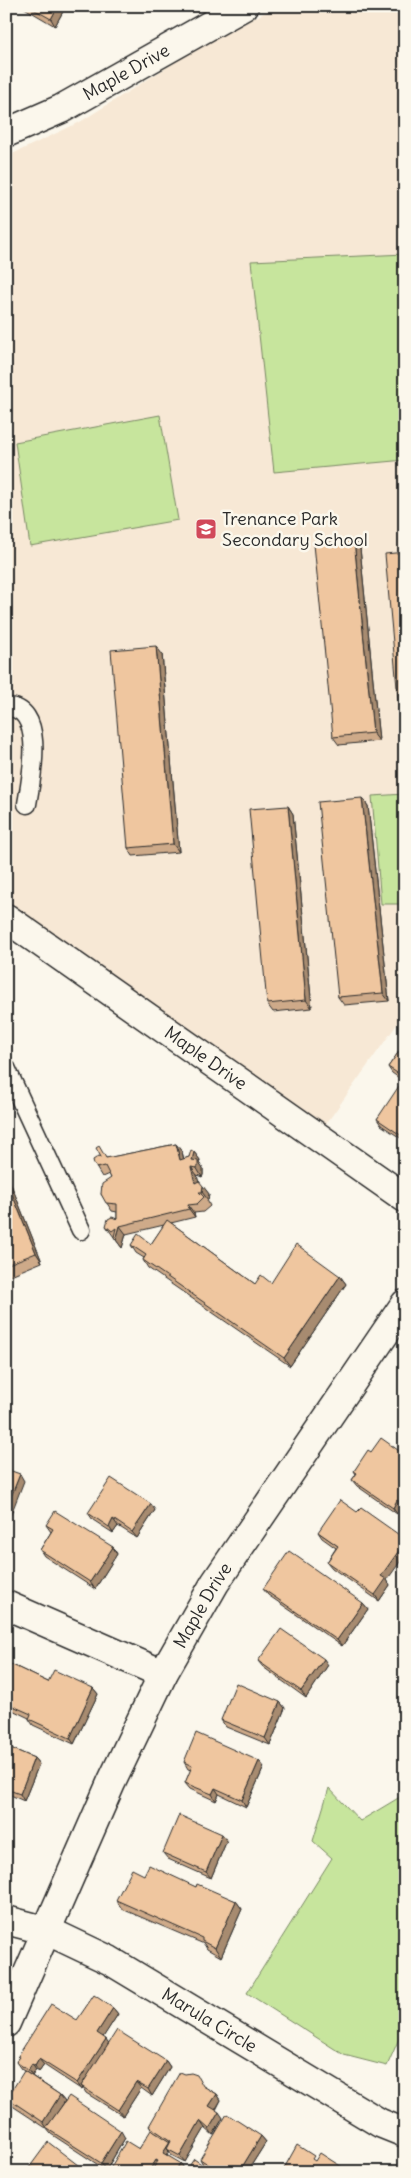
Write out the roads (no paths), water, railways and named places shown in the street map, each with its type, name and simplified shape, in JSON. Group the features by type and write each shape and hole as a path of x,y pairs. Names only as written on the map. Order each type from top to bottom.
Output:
{"street":[{"name":"Maple Drive","path":"6,134 61,109 244,6"},
{"name":"Maple Drive","path":"6,918 405,1198"},
{"name":"Maple Drive","path":"6,2023 48,1931 111,1783 163,1674 215,1583 405,1304"},
{"path":"6,1605 163,1674"},
{"name":"Marula Circle","path":"6,1920 48,1931 109,1960 380,2123 405,2133"}],"lane":[{"path":"6,706 17,708 24,712 28,720 33,742 34,764 27,804"},
{"path":"6,1068 81,1230"}],"place":[{"name":"Trenance Park Secondary School","path":"206,529"}]}
